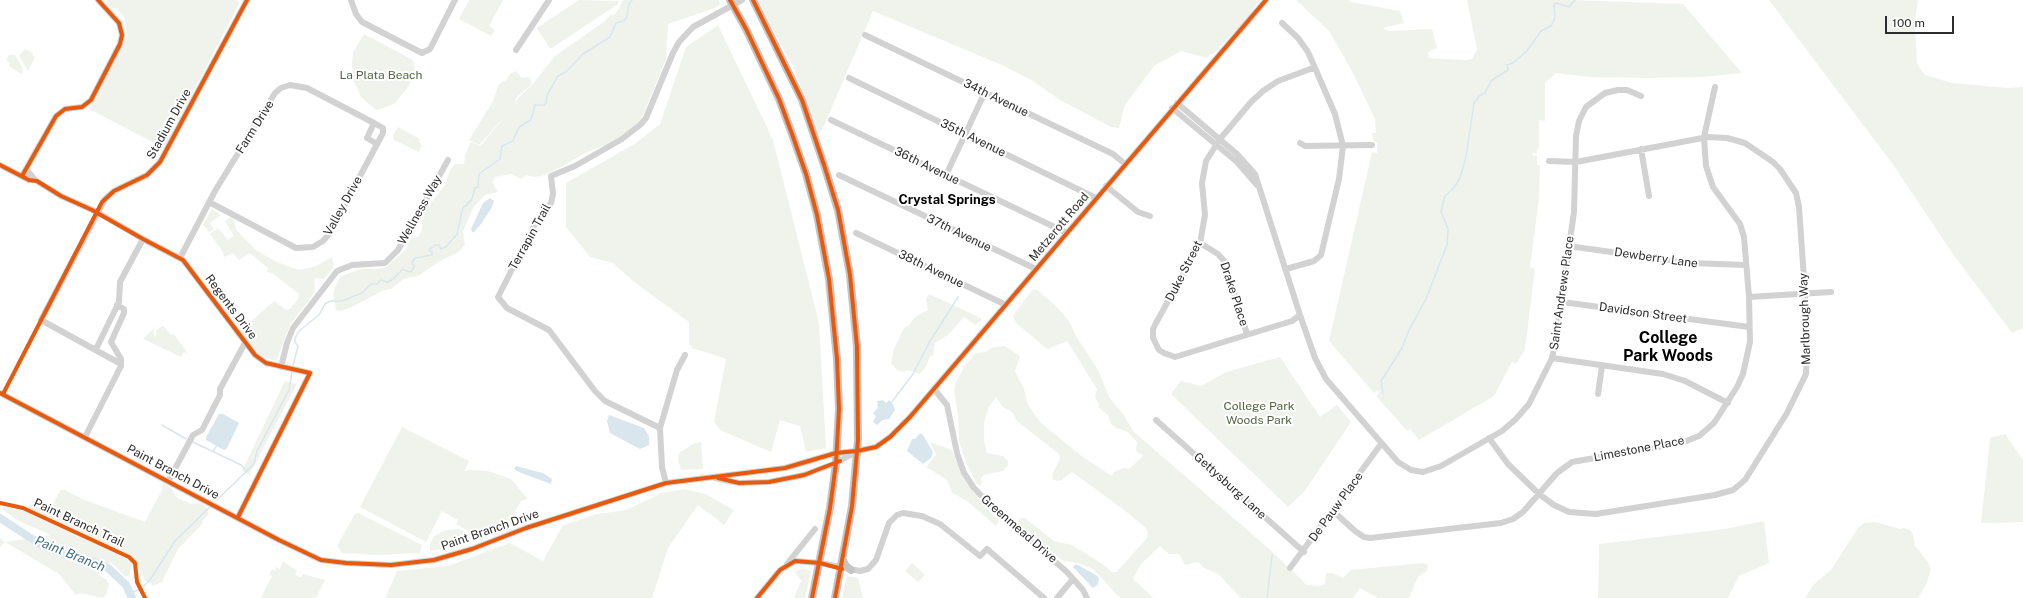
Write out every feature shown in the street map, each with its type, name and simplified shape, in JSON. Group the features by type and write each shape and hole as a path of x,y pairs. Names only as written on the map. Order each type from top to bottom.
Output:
{"main road":[{"path":"752,0 800,95 838,210 850,275 857,347 857,451 852,506 842,569 835,598"},
{"path":"731,3 779,99 806,174 817,216 830,288 837,359 839,408 836,463 820,563 812,598"},
{"path":"843,560 845,565 852,570"}],"street":[{"path":"22,176 56,116 65,109 82,107 91,100 120,44 122,35 119,23 98,0"},
{"name":"Stadium Drive","path":"96,348 41,320 102,202 111,193 147,176 160,162 247,0"},
{"path":"351,0 359,20 419,52 426,52 430,49 455,0"},
{"path":"516,50 549,0"},
{"name":"Terrapin Trail","path":"660,428 605,401 595,391 549,330 506,308 498,297 535,224 551,202 553,194 551,176 575,166 622,139 640,125 646,118 679,42 693,27 731,3 742,0"},
{"name":"Metzerott Road","path":"857,451 876,447 890,437 934,389 1172,108 1266,0"},
{"path":"1282,23 1291,30 1304,47 1335,114 1343,146 1339,179 1321,255 1314,261 1286,269"},
{"name":"34th Avenue","path":"865,35 1113,154 1125,164"},
{"name":"Duke Street","path":"1300,315 1292,321 1175,357 1164,353 1154,341 1153,329 1200,243 1206,207 1202,183 1202,171 1206,161 1218,142 1251,102 1263,90 1278,81 1313,68"},
{"name":"35th Avenue","path":"849,78 1096,198"},
{"name":"Farm Drive","path":"180,258 209,202 276,93 281,88 290,84 307,88 374,123"},
{"name":"Limestone Place","path":"1333,511 1364,537 1408,534 1507,522 1523,512 1557,473 1572,462 1681,443 1693,438 1709,428 1737,387 1746,364 1750,342 1749,297 1744,242 1741,228 1716,193 1709,180 1706,166 1704,138 1715,86"},
{"name":"Saint Andrews Place","path":"1172,108 1251,168 1255,174 1300,315 1320,370 1381,444 1402,465 1411,470 1423,472 1441,466 1510,425 1522,413 1540,384 1552,358 1562,302 1575,199 1577,131 1579,121 1586,108 1599,96 1618,90 1632,91 1641,96"},
{"path":"946,175 984,92"},
{"name":"Saint Andrews Place","path":"1177,103 1218,142"},
{"name":"36th Avenue","path":"831,120 1066,233"},
{"path":"374,123 367,138 377,144"},
{"name":"Valley Drive","path":"209,202 296,248 314,247 323,241 329,234 384,130 374,123"},
{"name":"Marlbrough Way","path":"1489,438 1508,464 1540,494 1561,509 1576,513 1590,514 1715,495 1737,487 1745,480 1757,463 1787,412 1804,379 1807,349 1799,207 1796,193 1787,178 1773,162 1745,143 1727,138 1704,138 1576,162 1549,161"},
{"path":"1300,143 1305,146 1372,145"},
{"path":"1641,149 1649,196"},
{"name":"Wellness Way","path":"282,366 287,343 293,328 333,276 346,266 384,263 398,250 448,160"},
{"name":"Regents Drive","path":"0,165 29,180 35,180"},
{"name":"Regents Drive","path":"26,169 35,180 61,196 97,212 143,239 180,258 255,356 263,362 310,373 238,517"},
{"name":"37th Avenue","path":"839,175 1036,269"},
{"path":"1106,186 1138,212 1150,216"},
{"name":"38th Avenue","path":"856,233 1006,305"},
{"path":"121,364 96,348 121,294 120,282 143,239"},
{"name":"Drake Place","path":"1200,243 1215,251 1225,262 1247,334"},
{"name":"Dewberry Lane","path":"1568,246 1691,263 1745,265"},
{"path":"1749,297 1831,292"},
{"name":"Davidson Street","path":"1562,302 1749,327"},
{"path":"85,437 121,364 120,357 111,342 124,313 124,309 117,305"},
{"path":"169,480 193,435 202,430 220,396 220,389 245,343"},
{"path":"666,483 662,467 660,428 673,382 685,355"},
{"path":"1552,358 1602,366 1648,371 1674,377 1728,402"},
{"path":"1598,394 1602,366"},
{"name":"Greenmead Drive","path":"934,389 947,404 957,453 964,472 974,488 995,510 1059,564 1083,590 1087,598"},
{"name":"Paint Branch Drive","path":"0,393 169,480 279,540 321,560 346,563 407,564 434,560 472,549 526,528 666,483 785,468 836,453 857,451"},
{"name":"Gettysburg Lane","path":"1156,420 1304,552"},
{"name":"De Pauw Place","path":"1290,568 1304,552 1381,444"},
{"name":"Paint Branch Drive","path":"710,477 739,483 768,482 804,474 836,463 857,451"},
{"path":"786,565 798,561 820,563 860,572 872,566 876,560 889,523 893,518 903,513 914,514 940,524 980,556 986,549 1044,598"},
{"path":"757,598 815,530"},
{"path":"1057,598 1073,579"}],"green space":[{"path":"107,0 236,0 240,2 164,148 89,109 96,99 127,37 125,18 116,8 111,8 107,3"},
{"path":"469,0 503,0 489,26 495,30 491,36 459,19"},
{"path":"579,0 619,1 618,4 550,48 537,29 538,27"},
{"path":"623,0 719,0 720,5 668,24 666,59 644,113 637,124 625,134 606,145 587,152 542,176 534,177 526,175 521,179 512,174 495,177 492,182 498,192 485,195 473,208 463,232 465,245 459,252 440,261 418,276 404,279 391,289 382,291 350,308 340,311 336,310 333,294 341,276 361,269 378,269 386,267 406,249 411,238 418,237 422,230 422,222 427,208 445,185 451,168 455,164 464,164 465,155 471,142 480,146 507,114 479,145 469,140 493,101 499,84 506,80 510,74 516,71 522,78 528,77 532,82 531,85 516,98 515,105 517,99 532,85 555,56 605,21 611,14 613,16 619,9"},
{"path":"756,0 1260,0 1243,23 1213,54 1207,58 1181,51 1154,66 1125,105 1119,128 1111,127 1060,100 1031,80 1004,66 873,11 823,128 818,135 793,66"},
{"path":"1296,0 1348,0 1351,2 1400,11 1404,23 1383,28 1388,31 1432,29 1437,48 1428,52 1429,58 1464,60 1472,59 1477,49 1467,0 1572,0 1683,4 1742,73 1703,77 1646,78 1590,77 1556,73 1545,83 1545,121 1539,120 1539,149 1537,149 1537,153 1533,153 1533,156 1537,156 1537,165 1540,165 1539,198 1530,267 1535,269 1525,349 1516,364 1512,362 1494,396 1419,440 1410,429 1407,431 1376,396 1379,393 1378,391 1374,393 1329,341 1372,152 1377,153 1377,143 1374,142 1372,133 1376,133 1375,119 1352,71 1329,31"},
{"path":"1769,0 1918,0 1915,20 1917,64 1925,75 1952,83 2008,88 2023,87 2023,328 2012,333 1953,254 1894,166"},
{"path":"718,25 773,140 819,323 826,448 806,452 800,426 780,420 771,452 720,430 714,422 726,359 692,348 689,343 689,322 634,282 613,263 590,257 566,227 566,183 636,143 660,124 686,47"},
{"name":"La Plata Beach","path":"364,34 413,60 414,64 415,73 409,86 394,104 376,110 361,97 353,79 353,52"},
{"path":"25,49 33,53 33,56 35,57 28,71 19,56"},
{"path":"9,55 15,55 22,67 23,72 21,74 9,66 10,63 6,60"},
{"path":"398,127 420,139 419,142 422,145 419,152 394,140 393,136"},
{"path":"212,209 221,215 210,223 214,229 209,232 203,225"},
{"path":"231,217 234,220 236,229 256,250 277,262 299,270 316,266 332,257 334,264 333,268 324,279 316,278 314,280 315,291 291,323 276,361 268,359 255,352 240,331 274,301 286,310 290,309 298,299 299,294 272,273 267,272 268,268 250,253 239,260 233,253 224,257 223,252 210,234 218,228 228,240 234,236 225,221"},
{"path":"1036,289 1057,307 1069,321 1076,336 1098,370 1109,397 1124,415 1133,431 1267,547 1307,585 1320,586 1325,584 1326,573 1333,573 1343,578 1351,570 1423,563 1428,565 1427,571 1418,577 1409,598 1378,598 1360,588 1353,598 1241,598 1218,574 1204,568 1198,562 1185,565 1179,554 1169,554 1160,546 1141,564 1133,579 1154,598 1120,598 1093,569 1078,563 1063,561 1048,549 1020,525 1019,521 1021,518 1025,518 1054,541 1072,545 1107,567 1111,572 1116,572 1120,568 1147,538 1148,532 1146,528 1124,510 1072,472 1060,481 1053,480 1052,475 1060,458 1059,454 1017,421 1012,412 1003,407 996,397 989,407 984,422 984,441 987,453 1003,456 1008,461 1008,465 1003,471 984,475 981,478 982,482 980,486 977,484 966,463 959,440 958,414 954,391 956,382 964,367 976,353 986,352 993,347 1005,346 1020,356 1015,371 1024,389 1028,405 1041,423 1083,457 1112,476 1115,471 1124,468 1129,469 1143,456 1136,451 1137,442 1128,432 1116,428 1110,423 1109,416 1098,407 1099,404 1095,397 1097,389 1067,341 1047,349 1016,323 1013,316 1032,290"},
{"path":"929,294 981,318 981,320 975,325 964,317 948,335 935,343 933,355 930,357 925,368 919,374 908,370 903,372 897,370 891,363 894,349 904,328 909,325 915,317 928,310 926,299"},
{"path":"163,326 172,335 174,334 187,352 186,354 184,352 181,357 143,339 155,327 153,332 156,338 156,330"},
{"name":"College Park Woods Park","path":"1280,357 1320,417 1337,405 1351,422 1304,492 1288,507 1171,394 1181,381 1201,386 1226,372"},
{"path":"285,381 297,384 249,475 242,471"},
{"path":"402,427 469,461 464,471 488,471 511,479 528,499 521,501 511,519 502,528 484,533 470,532 456,524 458,520 442,511 426,542 360,507"},
{"path":"2005,434 2023,460 2023,522 1981,523 1990,438"},
{"path":"701,442 703,469 681,470 678,460 679,453 693,444"},
{"path":"930,442 952,450 963,478 985,507 999,521 996,526 967,501 952,493 947,480 926,467 936,455"},
{"path":"163,483 171,488 177,498 191,504 201,503 206,507 209,514 202,521 203,523 178,549 162,582 152,586 150,583 145,581 137,565 131,567 130,575 126,577 111,562 98,575 107,580 109,585 106,595 102,598 80,593 76,595 59,574 5,542 51,535 19,521 3,510 3,506 23,511 30,505 44,509 53,504 60,490 65,490 82,499 145,522 162,490"},
{"path":"684,489 705,494 734,510 724,525 698,505 668,548 652,598 385,598 397,571 448,566 510,543 543,561 563,525 597,514 626,510 662,493"},
{"path":"358,513 422,545 420,553 378,555 342,553 337,546 355,514"},
{"path":"1764,521 1769,563 1739,576 1728,598 1598,598 1599,544 1725,529"},
{"path":"1875,522 1900,529 1904,528 1910,530 1913,534 1915,546 1928,562 1931,569 1926,585 1918,598 1805,598 1814,584 1831,570 1858,528 1864,523"},
{"path":"458,529 470,534 471,539 445,548 430,551 430,544 434,536 445,530"},
{"path":"0,538 5,542 0,547"},
{"path":"283,561 297,571 295,575 301,577 303,574 325,580 316,598 261,598 272,576 269,575 272,569 275,571 276,567 280,569"},
{"path":"912,563 925,575 918,582 905,571"},
{"path":"803,568 811,572 805,598 794,598 801,581 795,572"},
{"path":"847,576 858,578 863,598 842,598"}],"shaded area":[{"path":"490,198 494,201 492,207 481,224 474,232 472,232 471,229 483,203"},
{"path":"883,400 886,403 889,400 893,404 895,410 889,419 883,420 877,425 873,422 876,416 873,413 878,408 877,401"},
{"path":"219,414 223,414 239,423 227,448 224,450 206,440 206,437"},
{"path":"609,415 644,428 649,436 649,445 640,449 610,433 607,421"},
{"path":"920,433 923,435 933,452 931,458 923,464 907,451 912,439 915,439"},
{"path":"516,466 543,473 552,479 551,484 521,473 514,469"},
{"path":"1076,564 1096,575 1099,578 1098,584 1093,588 1073,567"}],"waterway":[{"path":"293,366 298,346 295,342 295,338 299,331 319,315 325,304 330,301 342,301 362,293 371,284 377,284 381,280 387,282 392,280 403,269 409,272 412,271 414,267 412,262 415,258 432,255 432,252 429,250 435,245 439,245 441,249 447,246 457,234 463,207 466,206 472,199 475,188 478,187 479,174 500,159 502,146 513,141 519,127 531,120 535,105 544,105 546,103 547,95 558,76 566,72 583,54 610,37 616,23 624,21 627,17 629,4 632,0"},
{"path":"1383,394 1381,381 1402,348 1409,330 1426,299 1447,245 1448,229 1441,211 1445,196 1453,189 1460,178 1466,157 1474,103 1479,96 1485,93 1491,81 1508,70 1507,65 1513,63 1527,51 1541,31 1551,26 1555,18 1554,4 1557,3 1569,7 1575,0"},
{"path":"891,403 913,374 930,341 958,297"},
{"path":"217,500 254,464 257,451 289,390 292,372"},
{"path":"162,425 186,439"},
{"path":"193,442 241,465 246,470"},
{"path":"213,452 217,445"},
{"path":"131,593 142,588 150,580 175,541 210,507"},
{"name":"Paint Branch","path":"0,518 40,544 61,553 91,561 108,568 126,585 132,598"},
{"path":"1267,598 1272,556"}],"cycle path":[{"path":"22,176 56,116 65,109 82,107 91,100 120,44 122,35 119,23 98,0"},
{"path":"3,394 102,202 114,191 147,175 160,162 247,0"},
{"path":"730,0 746,29 779,99 792,134 806,174 817,215 829,279 837,359 839,409 836,463 830,508 812,598"},
{"path":"753,0 802,100 838,210 850,275 857,347 858,440 852,506 835,598"},
{"path":"0,393 279,540 321,560 346,563 391,565 434,560 472,549 526,528 666,483 785,468 836,453 876,447 890,437 910,417 1266,0"},
{"path":"0,165 29,180 37,181 61,196 92,210 183,260 255,355 266,363 310,373 238,517"},
{"path":"718,478 739,483 769,482 804,475 840,461"},
{"name":"Paint Branch Trail","path":"0,503 23,508 129,557 135,563 137,582 145,598"},
{"path":"757,598 780,570 795,561 820,563 842,569"}],"district":[{"name":"Crystal Springs","path":"947,200"},
{"name":"College Park Woods","path":"1668,347"}]}
